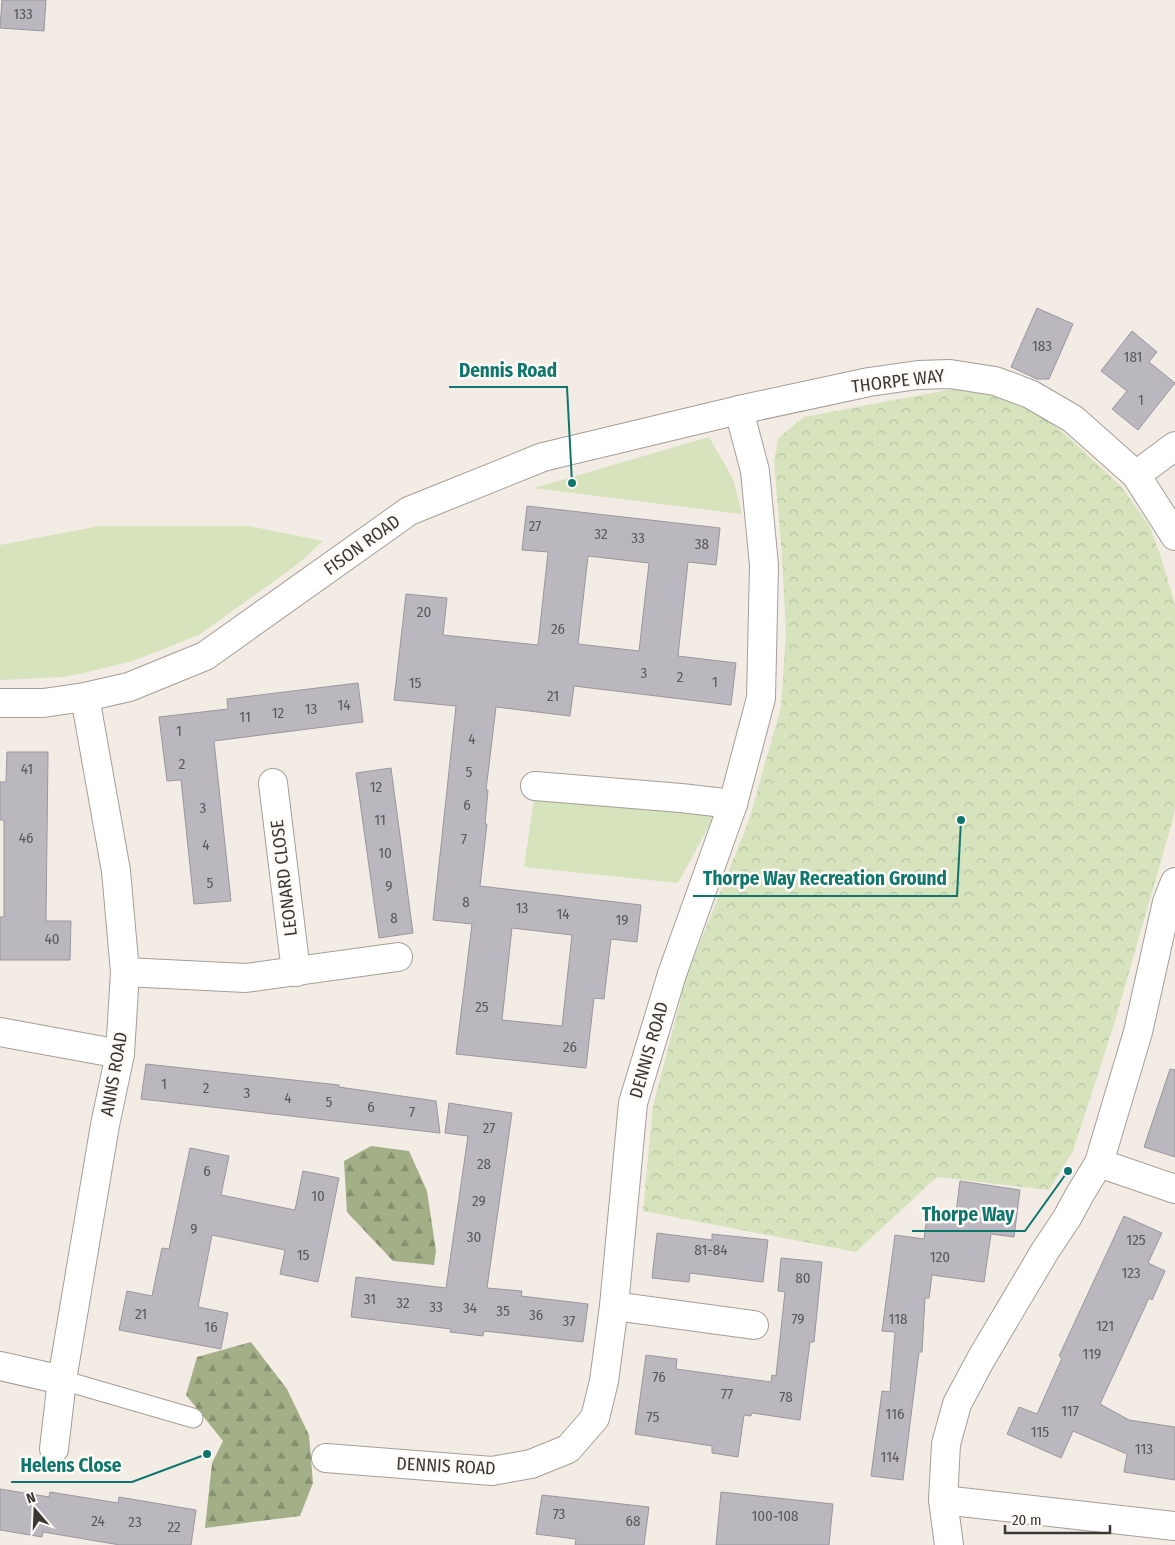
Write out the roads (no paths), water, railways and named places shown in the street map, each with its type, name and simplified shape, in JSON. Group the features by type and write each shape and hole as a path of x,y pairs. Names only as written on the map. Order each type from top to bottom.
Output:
{"street":[{"name":"THORPE WAY","path":"739,410 869,382 918,375 950,374 995,381 1030,394 1073,418 1136,475 1175,536"},
{"name":"FISON ROAD","path":"0,703 43,703 85,697 129,687 205,656 409,511 543,457 739,410"},
{"name":"DENNIS ROAD","path":"326,1458 492,1471 531,1464 568,1449 595,1418 604,1381 614,1306 633,1103 672,974 733,804 761,698 764,573 755,471 739,410"},
{"path":"1136,475 1175,446"},
{"name":"ANNS ROAD","path":"54,1450 62,1380 105,1125 120,1054 126,972 116,871 85,697"},
{"name":"LEONARD CLOSE","path":"273,783 296,972"},
{"path":"535,786 733,804"},
{"path":"949,1545 943,1500 946,1444 957,1404 981,1359 1099,1163 1138,1032 1167,902 1175,882"},
{"path":"126,972 246,978 398,957"},
{"path":"0,1032 120,1054"},
{"path":"1099,1163 1175,1189"},
{"path":"614,1306 754,1325"},
{"path":"0,1366 62,1380"},
{"path":"943,1500 1175,1526"}],"lane":[{"path":"62,1380 193,1418"}],"place":[{"name":"Dennis Road","path":"572,483"},
{"name":"Thorpe Way Recreation Ground","path":"961,820"},
{"name":"Thorpe Way","path":"1068,1171"},
{"name":"Helens Close","path":"207,1454"}]}
